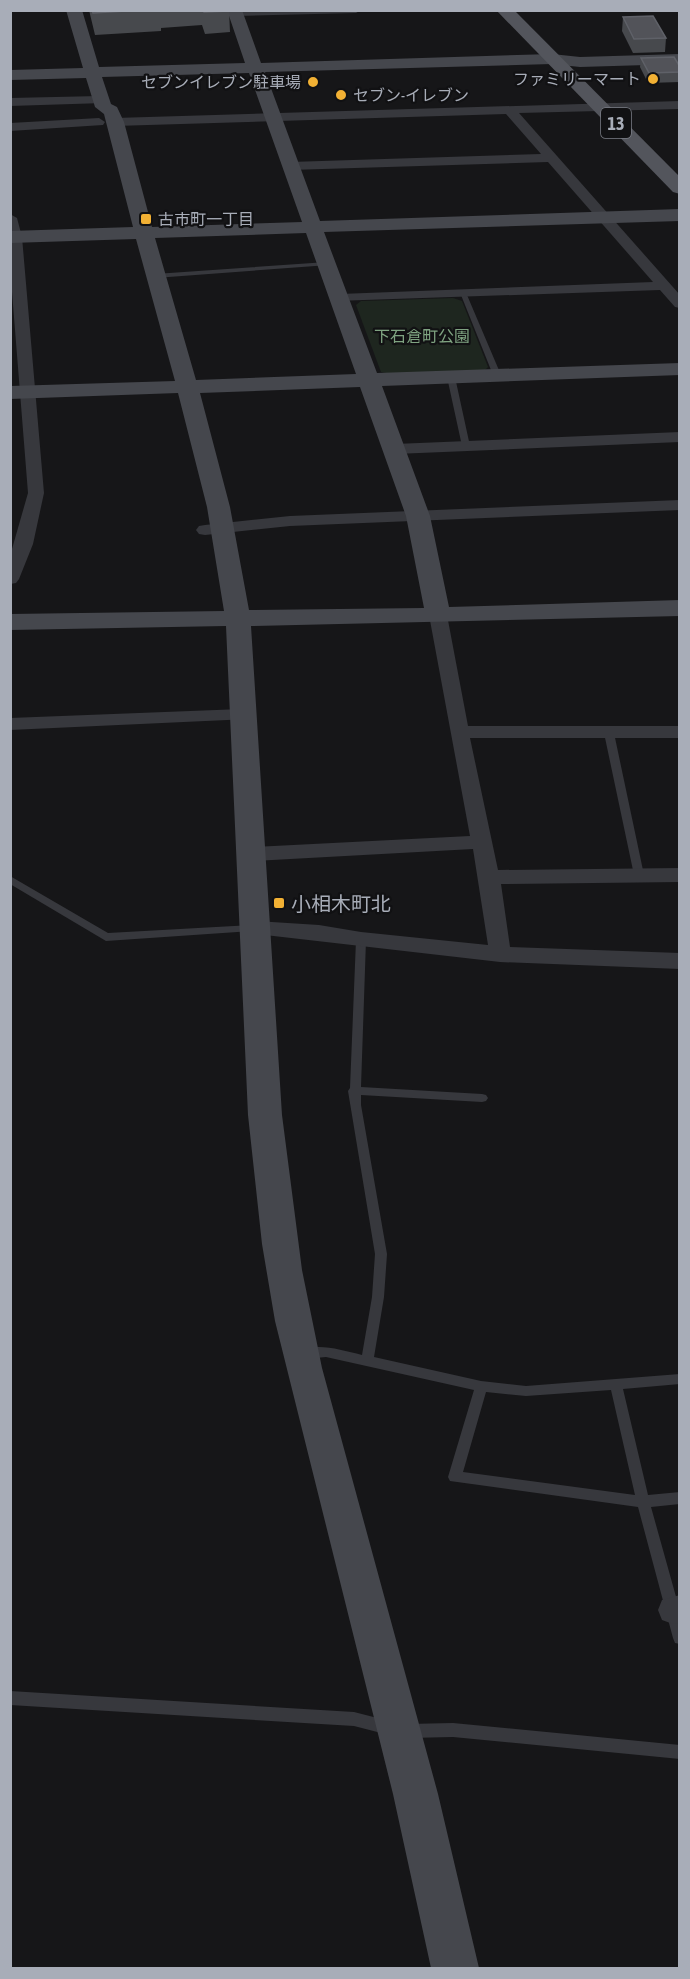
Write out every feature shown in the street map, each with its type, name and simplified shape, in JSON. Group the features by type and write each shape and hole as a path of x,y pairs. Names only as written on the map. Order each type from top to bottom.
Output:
{"main road":[{"name":"13","path":"504,10 680,188"}],"street":[{"path":"74,10 178,387"},
{"path":"356,10 234,12 315,228 418,516 489,878 500,954"},
{"path":"552,59 572,55 680,52"},
{"path":"10,75 552,59 580,62 680,58"},
{"path":"10,102 104,113 274,117 680,105"},
{"path":"508,110 680,304"},
{"path":"10,127 104,113"},
{"path":"291,166 549,158"},
{"path":"13,237 680,215"},
{"path":"10,218 13,237 20,393 36,493 24,544 10,579"},
{"path":"135,233 155,276 178,387 212,529 215,561 235,604 253,854 265,1115 272,1189 283,1266 301,1355 442,1903 454,1968"},
{"path":"340,298 663,286"},
{"path":"20,393 680,369"},
{"path":"395,449 680,437"},
{"path":"212,529 290,521 680,505"},
{"path":"10,622 235,604 438,615 680,608"},
{"path":"10,724 242,715"},
{"path":"459,732 680,732"},
{"path":"253,854 482,842"},
{"path":"489,878 680,875"},
{"path":"256,928 320,932 361,940 500,954 680,961"}],"lane":[{"path":"155,276 327,264"},
{"path":"464,295 497,375"},
{"path":"451,377 466,446"},
{"path":"609,733 639,875"},
{"path":"10,879 106,937 256,928"},
{"path":"361,940 354,1091 381,1254 378,1297 367,1359"},
{"path":"354,1091 482,1098"},
{"path":"301,1355 326,1352 367,1359 481,1386 526,1391 680,1379"},
{"path":"616,1385 643,1502 677,1619"},
{"path":"481,1386 455,1477 643,1502 680,1498"},
{"path":"10,1698 354,1719 399,1731 453,1730 680,1752"}],"green space":[{"name":"下石倉町公園","path":"453,298 462,301 488,367 485,370 391,374 381,372 356,305 361,301"}],"building":[{"path":"92,10 143,10 93,13"},
{"path":"203,10 229,10 229,11 204,12"},
{"path":"653,16 666,38 634,39 623,17"},
{"path":"674,57 680,67 680,72 649,73 641,58"}],"place":[{"name":"ファミリーマート","path":"653,79"},
{"name":"セブンイレブン駐車場","path":"313,82"},
{"name":"セブン-イレブン","path":"341,95"},
{"name":"古市町一丁目","path":"146,219"},
{"name":"小相木町北","path":"279,903"}]}
